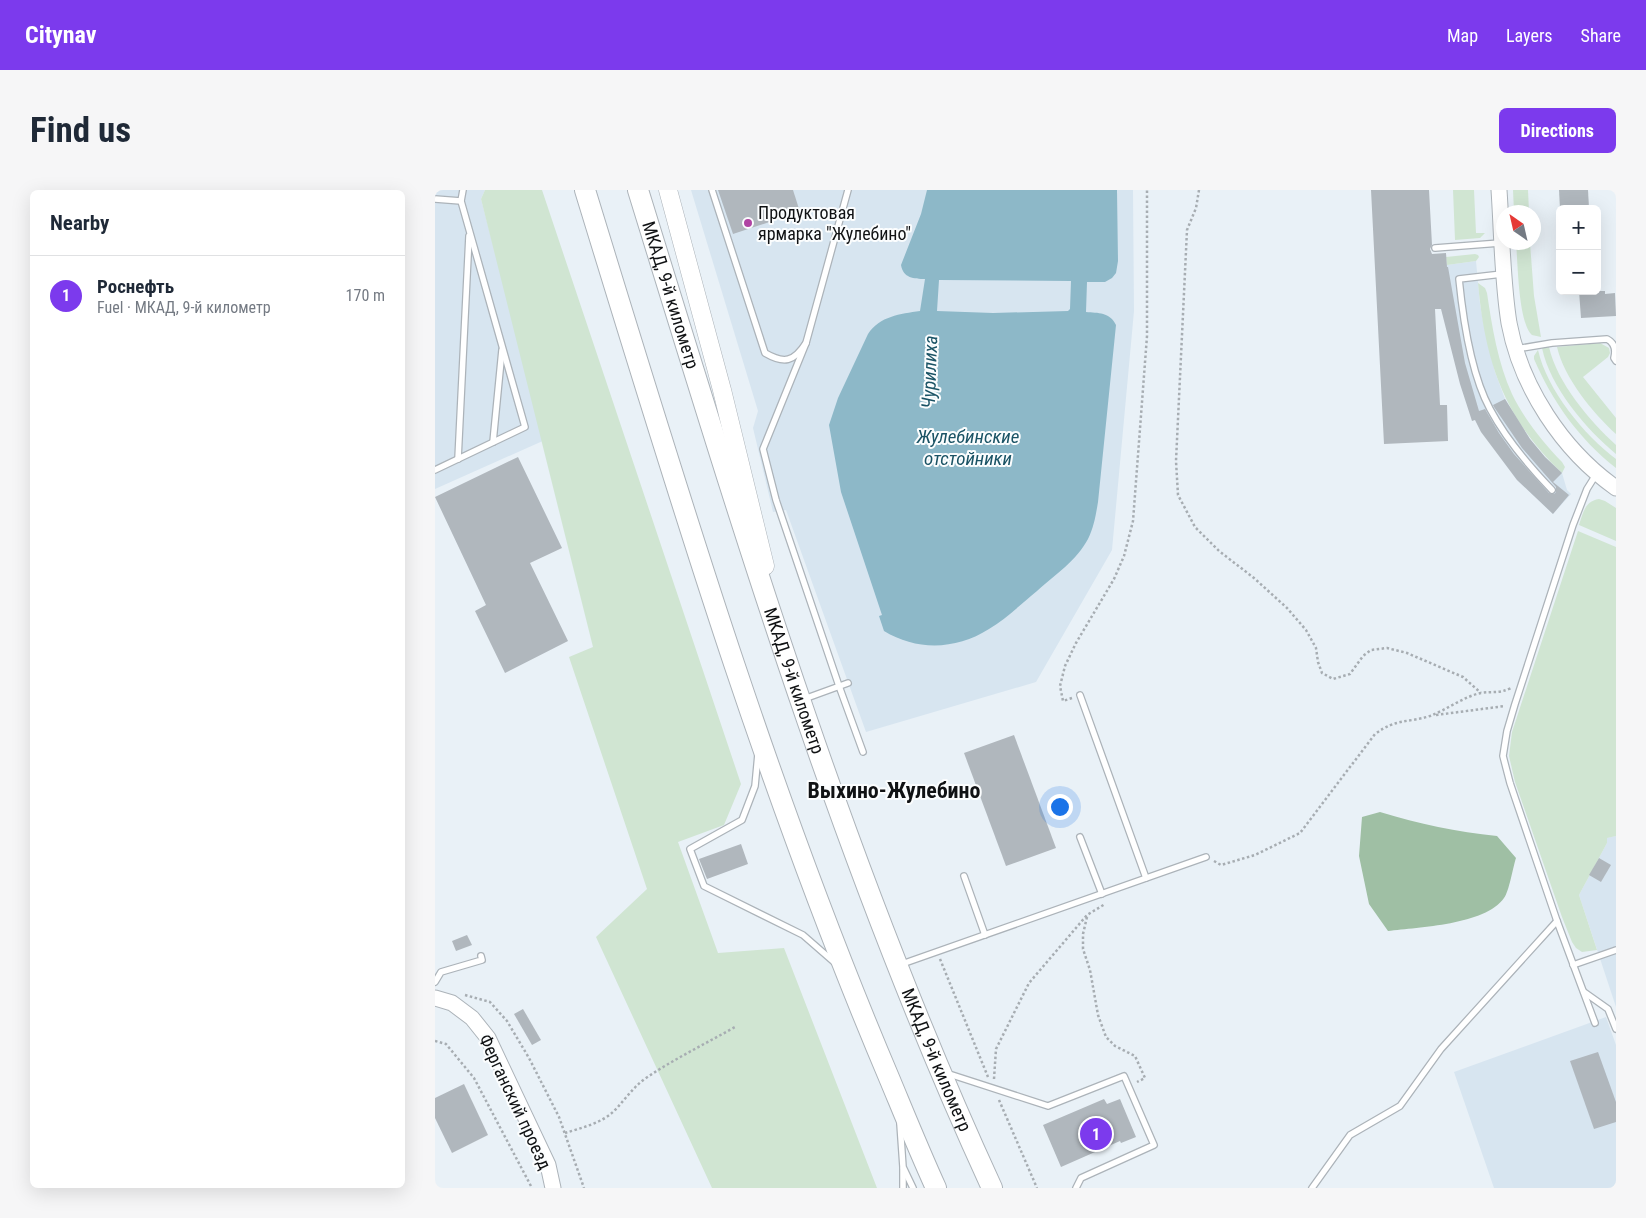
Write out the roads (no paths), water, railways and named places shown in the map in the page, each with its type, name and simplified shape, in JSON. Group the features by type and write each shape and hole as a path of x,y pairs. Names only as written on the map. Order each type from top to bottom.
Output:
{"highway":[{"path":"585,190 687,524 759,739 801,857 845,971 936,1188"},
{"name":"МКАД, 9-й километр","path":"638,190 736,508 849,840 898,966 992,1188"}],"main road":[{"path":"668,190 722,390 790,671"},
{"path":"1499,190 1500,205"},
{"path":"1503,250 1509,323 1516,349 1530,386 1552,423 1575,451 1597,473 1616,488"},
{"name":"Ферганский проезд","path":"435,998 452,1003 473,1018 488,1038 547,1165 553,1188"}],"lane":[{"path":"435,470 525,427 461,201 463,190"},
{"path":"712,190 765,353 776,359 787,360 799,354 806,343"},
{"path":"848,190 806,343 763,449 777,500 863,752"},
{"path":"435,199 461,201"},
{"path":"458,459 469,231"},
{"path":"1435,248 1496,244"},
{"path":"1505,274 1459,279 1461,303 1469,344 1477,378 1489,407 1516,450 1552,490"},
{"path":"1516,349 1552,343 1607,339 1615,346 1614,358 1616,361"},
{"path":"493,442 502,346"},
{"path":"1595,1023 1557,921 1510,783 1503,756 1507,731 1521,682 1573,525 1587,489 1597,473"},
{"path":"800,700 848,683"},
{"path":"1080,695 1146,878"},
{"path":"759,739 755,786 742,820 690,849 704,886 803,935 845,971"},
{"path":"1080,837 1102,894"},
{"path":"898,966 1206,857"},
{"path":"964,876 985,935"},
{"path":"1313,1188 1350,1135 1400,1106 1441,1049 1557,921"},
{"path":"1573,965 1616,950"},
{"path":"435,982 441,972 481,960 481,956"},
{"path":"1584,992 1609,1009 1616,1029"},
{"path":"942,1071 1048,1106 1124,1076 1154,1145 1081,1178 1076,1188"},
{"path":"898,1100 903,1188"},
{"path":"903,1167 913,1188"}],"water":[{"name":"Жулебинские отстойники","path":"927,190 1117,190 1118,261 1116,273 1105,282 1087,282 1086,312 1107,315 1116,325 1098,502 1090,534 1083,547 1072,560 1002,621 963,641 937,645 923,645 910,642 884,631 879,616 882,615 841,492 829,425 838,398 868,334 878,323 884,320 920,311 925,279 913,278 907,275 904,273 901,265 921,214","holes":["939,280 1071,281 1070,309 1068,311 993,313 937,311"]}],"place":[{"name":"Продуктовая ярмарка \"Жулебино\"","path":"748,223"},
{"name":"Роснефть","path":"1096,1134"}],"district":[{"name":"Выхино-Жулебино","path":"894,790"}],"water label":[{"name":"Чурилиха","path":"929,372"}]}
